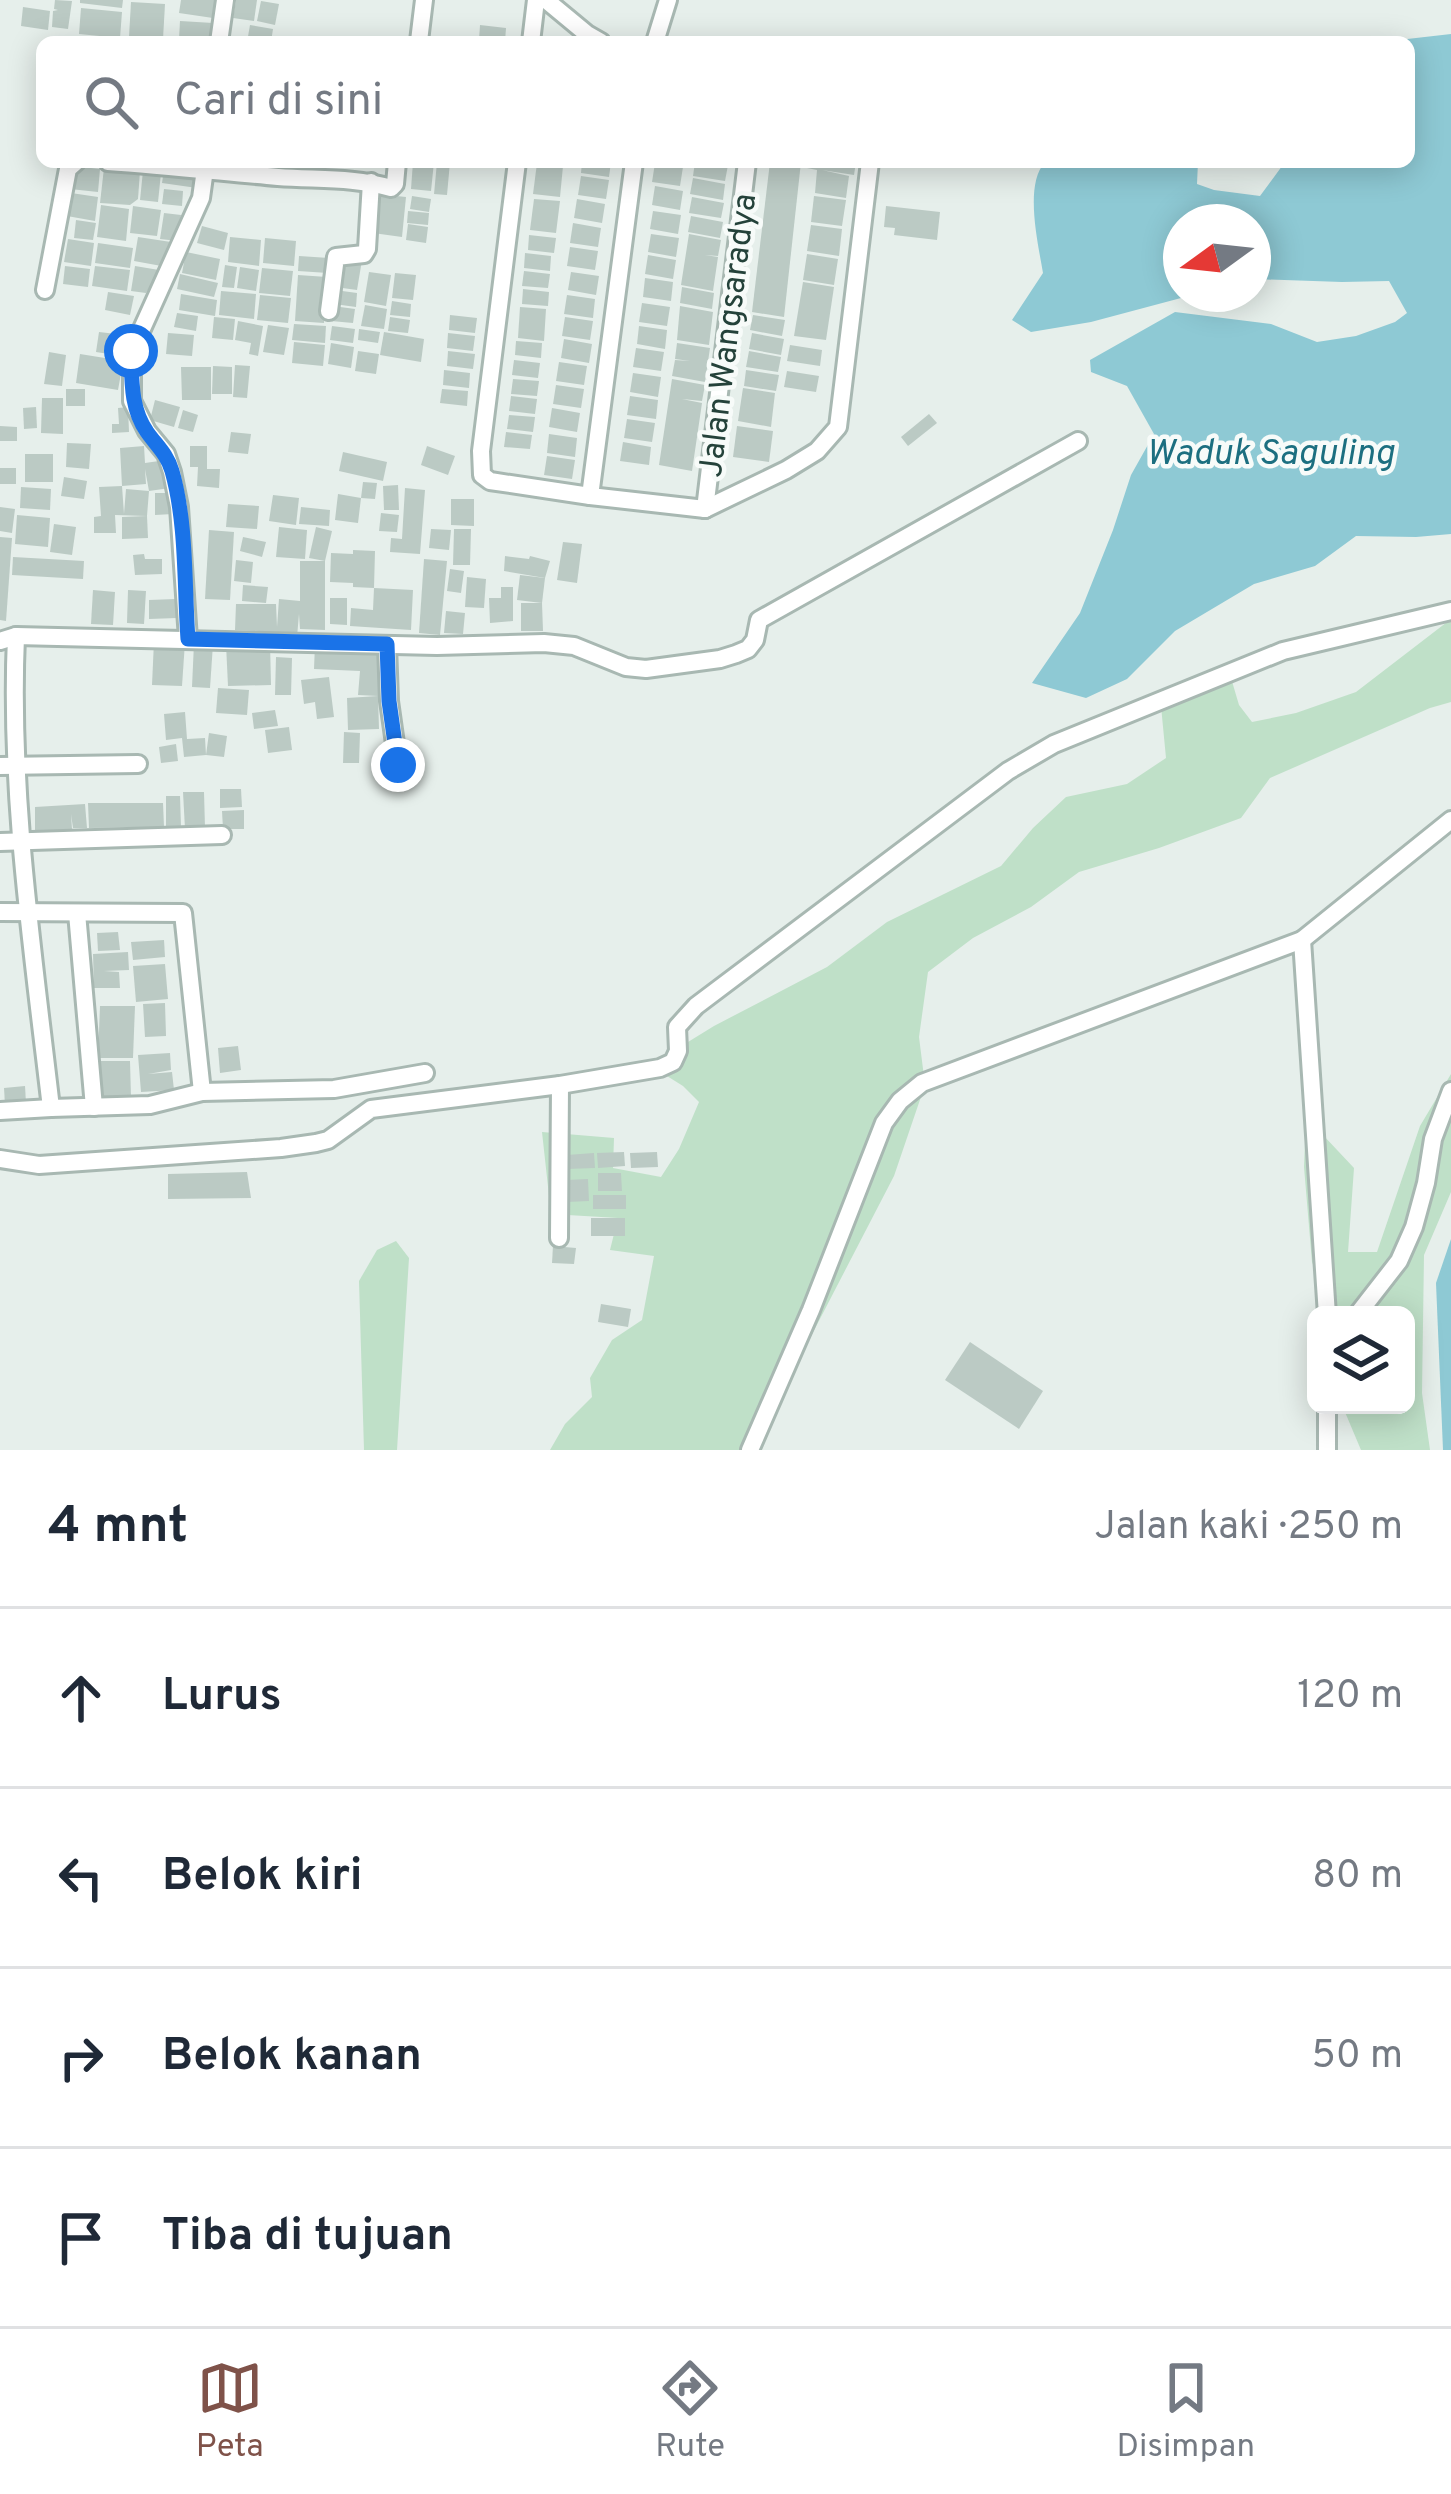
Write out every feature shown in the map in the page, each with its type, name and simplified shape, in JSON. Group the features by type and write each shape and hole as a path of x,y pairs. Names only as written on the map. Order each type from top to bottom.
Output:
{"street":[{"path":"220,36 225,0"},
{"path":"420,36 424,0"},
{"path":"532,36 536,0"},
{"path":"546,0 590,36"},
{"path":"657,36 668,0"},
{"path":"45,290 70,168"},
{"path":"188,639 179,507 166,454 132,401 131,351 201,198 205,168"},
{"path":"224,168 280,177 343,178 391,188 396,168"},
{"path":"516,168 479,467 482,475 490,481 590,496 706,508 817,451 838,427 869,168"},
{"path":"590,496 633,168"},
{"name":"Jalan Wangsaradya","path":"706,508 746,168"},
{"path":"329,311 336,257 364,254 367,249 371,182"},
{"path":"51,1108 22,842 8,766 8,639 544,643 574,646 626,667 646,669 720,659 748,649 759,620 1078,441"},
{"path":"0,1159 39,1166 281,1148 328,1140 371,1109 660,1068 673,1062 678,1051 676,1027 696,1006 1008,771 1054,744 1283,651 1451,610"},
{"path":"387,644 398,765"},
{"path":"8,766 138,764"},
{"path":"750,1450 812,1310 884,1124 900,1101 922,1083 1302,940 1451,820"},
{"path":"0,842 222,835"},
{"path":"0,912 183,913 202,1092"},
{"path":"77,913 94,1107"},
{"path":"1302,940 1326,1306"},
{"path":"0,1111 150,1105 202,1092 334,1089 425,1073"},
{"path":"559,1238 560,1084"},
{"path":"1364,1306 1399,1261 1414,1228 1433,1139 1451,1091"},
{"path":"1327,1414 1328,1450"}],"green space":[{"path":"1451,619 1451,702 1270,778 1241,818 1079,872 928,972 919,1037 925,1085 894,1176 752,1450 550,1450 565,1424 592,1397 590,1378 612,1340 642,1320 654,1256 610,1250 618,1218 551,1214 542,1132 614,1138 613,1168 661,1177 699,1102 667,1076 675,1050 827,967 887,922 1001,866 1066,797 1127,784 1166,758 1161,706 1231,678 1239,705 1252,722 1296,713 1356,692"},
{"path":"1451,1074 1451,1192 1424,1255 1422,1393 1430,1450 1361,1450 1346,1414 1415,1414 1415,1306 1330,1306 1312,1262 1304,1167 1306,1117 1354,1168 1348,1252 1377,1252 1420,1126"},
{"path":"396,1241 409,1258 397,1450 364,1450 359,1281 377,1250"}],"water":[{"name":"Waduk Saguling","path":"1451,34 1451,534 1356,536 1315,566 1254,584 1175,631 1127,679 1086,698 1032,683 1080,613 1131,475 1154,434 1127,386 1091,372 1090,360 1175,312 1271,324 1317,342 1356,336 1407,313 1389,281 1271,280 1271,204 1163,204 1163,303 1031,332 1012,320 1043,273 1034,199 1041,168 1198,168 1197,184 1260,196 1281,168 1415,168 1415,38"},
{"path":"1451,1239 1451,1450 1443,1450 1436,1283"}],"building":[{"path":"55,0 72,1 68,29 52,27 53,11 58,10"},
{"path":"80,0 123,0 122,8"},
{"path":"181,0 216,0 213,18 179,13"},
{"path":"236,0 257,0 254,21 233,18"},
{"path":"261,1 279,4 275,25 257,21"},
{"path":"131,2 165,4 163,36 129,36"},
{"path":"23,7 50,11 48,30 21,26"},
{"path":"81,8 122,12 120,36 79,34"},
{"path":"180,21 213,23 212,36 179,36"},
{"path":"250,25 273,29 272,36 248,36"},
{"path":"480,25 506,28 505,36 479,36"},
{"path":"73,168 100,169 98,192 70,189"},
{"path":"104,168 140,171 138,199 130,205 100,203"},
{"path":"413,168 433,168 431,191 411,189"},
{"path":"436,168 449,168 447,195 434,194"},
{"path":"536,168 563,168 560,197 533,194"},
{"path":"581,168 610,168 609,177 581,173"},
{"path":"654,168 683,168 680,186 652,182"},
{"path":"694,168 727,168 725,181 693,176"},
{"path":"769,168 800,168 784,317 752,312"},
{"path":"807,168 855,168 854,175 822,170 849,176 846,198 815,193 817,170"},
{"path":"164,170 199,175 197,188 162,183"},
{"path":"143,171 161,173 158,202 140,200"},
{"path":"581,176 609,180 606,199 578,195"},
{"path":"693,178 725,184 723,200 690,194"},
{"path":"655,186 683,191 680,210 652,205"},
{"path":"164,189 183,191 182,206 162,204"},
{"path":"71,193 98,197 95,221 67,216"},
{"path":"377,194 406,197 402,237 373,233"},
{"path":"412,196 431,199 429,212 410,209"},
{"path":"814,196 846,200 842,226 811,222"},
{"path":"692,197 724,203 721,218 689,213"},
{"path":"534,199 560,201 556,233 530,230"},
{"path":"577,199 605,204 602,223 574,218"},
{"path":"101,205 129,209 126,241 97,237"},
{"path":"133,206 161,210 157,236 130,233"},
{"path":"886,206 940,212 937,240 894,235 895,228 884,227"},
{"path":"408,211 429,213 428,225 407,223"},
{"path":"653,211 681,215 678,234 650,229"},
{"path":"164,213 181,215 178,241 160,239"},
{"path":"691,216 723,222 720,238 688,232"},
{"path":"76,220 96,223 93,240 74,238"},
{"path":"573,223 601,228 598,247 570,243"},
{"path":"408,224 428,227 426,243 406,240"},
{"path":"811,225 842,229 839,256 807,251"},
{"path":"202,226 228,233 224,250 197,243"},
{"path":"651,234 679,238 676,257 648,252"},
{"path":"689,234 721,240 718,256 705,255 718,257 713,291 681,285"},
{"path":"529,235 556,238 554,253 528,250"},
{"path":"138,237 171,242 167,267 134,261"},
{"path":"230,237 261,240 259,266 228,262"},
{"path":"265,238 296,241 294,266 263,263"},
{"path":"68,239 94,243 91,266 64,262"},
{"path":"98,243 133,248 130,268 95,263"},
{"path":"570,247 598,251 595,270 567,266"},
{"path":"186,252 220,259 216,280 182,273"},
{"path":"525,253 551,256 550,271 524,268"},
{"path":"807,254 838,259 834,285 803,280"},
{"path":"648,255 676,260 673,279 645,274"},
{"path":"299,256 329,258 328,273 298,271"},
{"path":"340,258 362,260 357,290 335,287"},
{"path":"225,265 237,267 234,288 222,287"},
{"path":"65,266 90,269 88,287 63,284"},
{"path":"95,266 130,270 127,291 92,286"},
{"path":"135,266 159,270 156,289 131,291"},
{"path":"240,267 259,270 256,291 237,288"},
{"path":"262,268 293,271 290,296 259,293"},
{"path":"524,271 550,274 548,288 522,286"},
{"path":"369,272 391,275 386,306 364,302"},
{"path":"571,272 599,276 596,295 568,290"},
{"path":"395,273 416,275 413,300 392,298"},
{"path":"180,274 218,283 214,297 177,289"},
{"path":"298,275 327,277 324,323 295,321"},
{"path":"645,278 673,282 671,301 643,297"},
{"path":"803,282 834,287 826,340 794,336"},
{"path":"682,287 714,293 712,309 680,303"},
{"path":"523,289 549,292 548,306 522,304"},
{"path":"335,290 357,293 356,307 334,304"},
{"path":"221,291 256,294 254,319 219,315"},
{"path":"108,292 134,296 130,315 105,310"},
{"path":"181,294 217,300 215,316 179,310"},
{"path":"260,295 291,298 288,323 257,320"},
{"path":"567,295 595,299 593,318 564,314"},
{"path":"392,301 411,304 410,317 390,315"},
{"path":"642,303 670,307 667,326 639,322"},
{"path":"365,305 387,309 384,329 361,326"},
{"path":"333,306 355,309 353,323 331,321"},
{"path":"680,306 713,312 709,345 677,340"},
{"path":"520,307 546,309 544,341 518,338"},
{"path":"177,313 198,316 196,331 174,327"},
{"path":"450,315 477,318 475,333 449,330"},
{"path":"753,315 785,320 782,336 750,330"},
{"path":"214,317 235,319 233,340 212,338"},
{"path":"390,317 410,320 408,333 388,331"},
{"path":"565,317 593,321 590,340 562,336"},
{"path":"238,321 263,326 258,356 249,354 251,343 235,340"},
{"path":"294,324 326,326 325,343 292,340"},
{"path":"268,325 289,328 284,355 263,352"},
{"path":"332,326 355,329 353,343 330,340"},
{"path":"639,326 667,330 665,349 637,344"},
{"path":"359,329 380,332 378,343 358,340"},
{"path":"99,332 125,335 122,356 96,352"},
{"path":"384,332 424,339 421,362 380,355"},
{"path":"168,333 194,335 192,356 166,354"},
{"path":"448,333 475,336 473,351 447,348"},
{"path":"752,333 784,339 781,355 749,349"},
{"path":"564,339 592,344 589,363 561,358"},
{"path":"516,341 542,343 541,358 515,355"},
{"path":"294,342 325,345 323,366 292,363"},
{"path":"331,343 354,347 351,368 328,364"},
{"path":"677,343 710,348 705,382 672,376 675,360 690,361 675,359"},
{"path":"790,345 822,350 820,366 787,361"},
{"path":"636,348 664,352 661,371 633,367"},
{"path":"358,351 379,354 376,374 355,371"},
{"path":"448,351 475,354 473,369 447,366"},
{"path":"749,351 781,357 778,372 746,367"},
{"path":"49,352 66,355 62,386 44,384"},
{"path":"80,354 111,359 110,366 122,368 118,390 76,383"},
{"path":"514,360 540,363 538,378 512,375"},
{"path":"559,362 587,366 584,385 556,381"},
{"path":"235,365 250,366 247,398 233,397"},
{"path":"213,366 232,367 232,394 212,394"},
{"path":"181,367 211,367 211,400 182,400"},
{"path":"444,370 470,373 469,388 443,385"},
{"path":"746,370 779,375 776,391 744,386"},
{"path":"787,371 819,376 816,392 784,387"},
{"path":"633,373 661,377 658,397 630,392"},
{"path":"513,379 539,381 537,396 511,394"},
{"path":"672,379 705,385 702,401 682,399 702,403 692,471 659,465"},
{"path":"556,385 584,389 581,408 553,404"},
{"path":"743,388 775,393 771,427 738,421"},
{"path":"66,389 85,389 85,406 66,406"},
{"path":"442,389 468,391 467,406 440,403"},
{"path":"511,396 537,399 535,414 509,411"},
{"path":"630,396 658,400 656,419 627,415"},
{"path":"42,398 63,398 63,434 41,433"},
{"path":"155,400 180,407 174,427 150,420"},
{"path":"36,407 37,428 24,429 23,408"},
{"path":"128,407 129,432 112,433 112,424 119,424 118,408"},
{"path":"552,408 580,413 577,432 549,427"},
{"path":"183,410 198,415 193,432 178,428"},
{"path":"929,414 937,423 908,446 901,437"},
{"path":"509,415 535,417 533,432 507,429"},
{"path":"627,419 655,423 652,442 624,438"},
{"path":"0,426 17,427 17,441 0,441"},
{"path":"737,426 773,431 769,462 733,457"},
{"path":"231,432 251,434 248,454 228,452"},
{"path":"506,432 532,435 530,449 504,447"},
{"path":"549,434 577,438 575,457 547,453"},
{"path":"623,442 651,447 649,465 620,461"},
{"path":"67,443 91,444 89,469 66,467"},
{"path":"144,446 145,463 166,460 170,488 149,491 145,469 146,484 122,486 120,448"},
{"path":"190,446 207,446 207,469 220,469 219,488 197,486 198,467 190,467"},
{"path":"427,446 455,456 448,475 421,465"},
{"path":"343,452 387,462 383,481 339,471"},
{"path":"25,454 53,454 53,482 25,482"},
{"path":"547,456 575,460 572,479 544,475"},
{"path":"0,468 16,468 16,484 0,484"},
{"path":"64,477 87,481 84,499 61,496"},
{"path":"363,482 377,483 375,499 361,498"},
{"path":"398,485 399,510 384,510 383,486"},
{"path":"122,486 124,514 126,489 149,491 147,516 115,515 116,533 94,533 94,517 101,516 99,487"},
{"path":"21,487 51,489 50,510 20,508"},
{"path":"405,488 425,490 420,554 390,552 391,538 402,539"},
{"path":"155,493 173,493 173,514 155,515"},
{"path":"338,494 361,498 358,523 335,520"},
{"path":"273,495 299,498 296,525 269,521"},
{"path":"451,499 474,499 474,526 451,525"},
{"path":"228,504 259,506 257,529 226,527"},
{"path":"0,507 15,509 12,533 0,531"},
{"path":"301,507 330,510 329,526 299,524"},
{"path":"381,513 399,515 397,532 379,531"},
{"path":"17,515 50,518 48,547 15,544"},
{"path":"147,516 148,538 122,539 122,517"},
{"path":"54,524 76,527 72,555 50,552"},
{"path":"279,527 307,530 305,559 276,557"},
{"path":"316,527 332,531 325,561 309,558"},
{"path":"431,529 451,530 449,550 429,548"},
{"path":"454,529 471,529 470,565 453,565"},
{"path":"209,530 234,532 230,600 205,599"},
{"path":"0,537 12,538 6,621 0,620"},
{"path":"243,537 266,542 262,557 240,551"},
{"path":"563,542 582,544 577,583 557,580"},
{"path":"353,550 375,551 374,588 330,582 331,553 353,554"},
{"path":"144,554 145,559 162,559 162,574 135,575 133,555"},
{"path":"505,556 550,561 545,578 504,571"},
{"path":"13,557 84,561 83,579 12,575"},
{"path":"424,559 447,561 440,635 419,633"},
{"path":"236,560 253,562 251,583 234,581"},
{"path":"300,561 325,561 325,630 300,629 299,614 297,637 235,630 236,604 276,604 277,627 279,599 300,601"},
{"path":"450,569 464,571 461,593 447,591"},
{"path":"520,575 545,578 542,603 517,600"},
{"path":"467,577 486,579 484,608 465,607"},
{"path":"243,585 268,587 266,603 242,601"},
{"path":"501,587 513,587 513,621 490,623 489,598 501,598"},
{"path":"374,588 413,590 411,630 350,626 351,608 373,610"},
{"path":"93,590 115,592 113,625 91,624"},
{"path":"128,590 146,591 144,624 127,623"},
{"path":"330,598 347,598 347,625 330,624"},
{"path":"176,599 177,618 149,619 149,600"},
{"path":"521,603 542,603 543,631 521,631"},
{"path":"446,611 465,613 463,634 444,633"},
{"path":"154,641 185,642 182,686 152,685"},
{"path":"194,643 213,644 210,688 192,687"},
{"path":"270,643 271,685 228,686 226,644"},
{"path":"315,644 382,647 378,696 358,695 360,671 314,669"},
{"path":"276,657 292,658 291,695 275,695"},
{"path":"329,677 334,717 317,719 315,702 304,704 301,680"},
{"path":"218,688 249,690 247,715 216,713"},
{"path":"378,696 379,729 348,730 347,698"},
{"path":"275,710 278,726 254,729 252,713"},
{"path":"185,712 187,739 205,738 206,755 184,757 182,738 166,740 164,714"},
{"path":"289,727 292,750 268,753 265,730"},
{"path":"344,732 360,733 359,763 343,763"},
{"path":"209,733 227,736 224,757 206,755"},
{"path":"176,744 178,761 161,763 159,747"},
{"path":"220,789 241,789 242,807 220,808"},
{"path":"183,792 204,792 205,828 185,829"},
{"path":"166,796 180,796 181,828 166,828"},
{"path":"88,803 163,803 164,827 89,828"},
{"path":"85,804 87,828 73,828 71,814 72,829 35,832 35,807"},
{"path":"244,810 244,829 223,829 222,811"},
{"path":"118,932 120,950 98,951 97,933"},
{"path":"164,940 165,957 133,960 131,942"},
{"path":"128,952 129,970 104,971 119,972 120,988 94,988 93,954"},
{"path":"165,964 168,999 136,1002 133,966"},
{"path":"165,1003 166,1036 145,1037 143,1004"},
{"path":"100,1006 135,1006 133,1058 98,1058"},
{"path":"238,1046 241,1070 220,1073 218,1048"},
{"path":"170,1053 171,1070 148,1074 172,1072 174,1090 141,1092 138,1055"},
{"path":"99,1061 130,1061 131,1098 100,1098"},
{"path":"25,1086 26,1103 5,1105 4,1088"},
{"path":"624,1152 625,1166 598,1168 597,1153"},
{"path":"657,1152 658,1167 631,1168 630,1153"},
{"path":"594,1153 595,1168 567,1169 567,1155"},
{"path":"247,1172 251,1198 168,1199 168,1174"},
{"path":"598,1173 621,1173 622,1191 598,1191"},
{"path":"588,1179 589,1201 567,1202 566,1180"},
{"path":"593,1195 626,1195 626,1209 593,1209"},
{"path":"591,1218 625,1218 625,1236 591,1236"},
{"path":"553,1246 576,1248 574,1264 552,1263"},
{"path":"601,1304 631,1309 628,1327 598,1322"},
{"path":"970,1342 1043,1391 1019,1429 945,1380"}],"route":[{"path":"131,351 132,401 166,454 179,507 188,639 387,644 398,765"}]}
